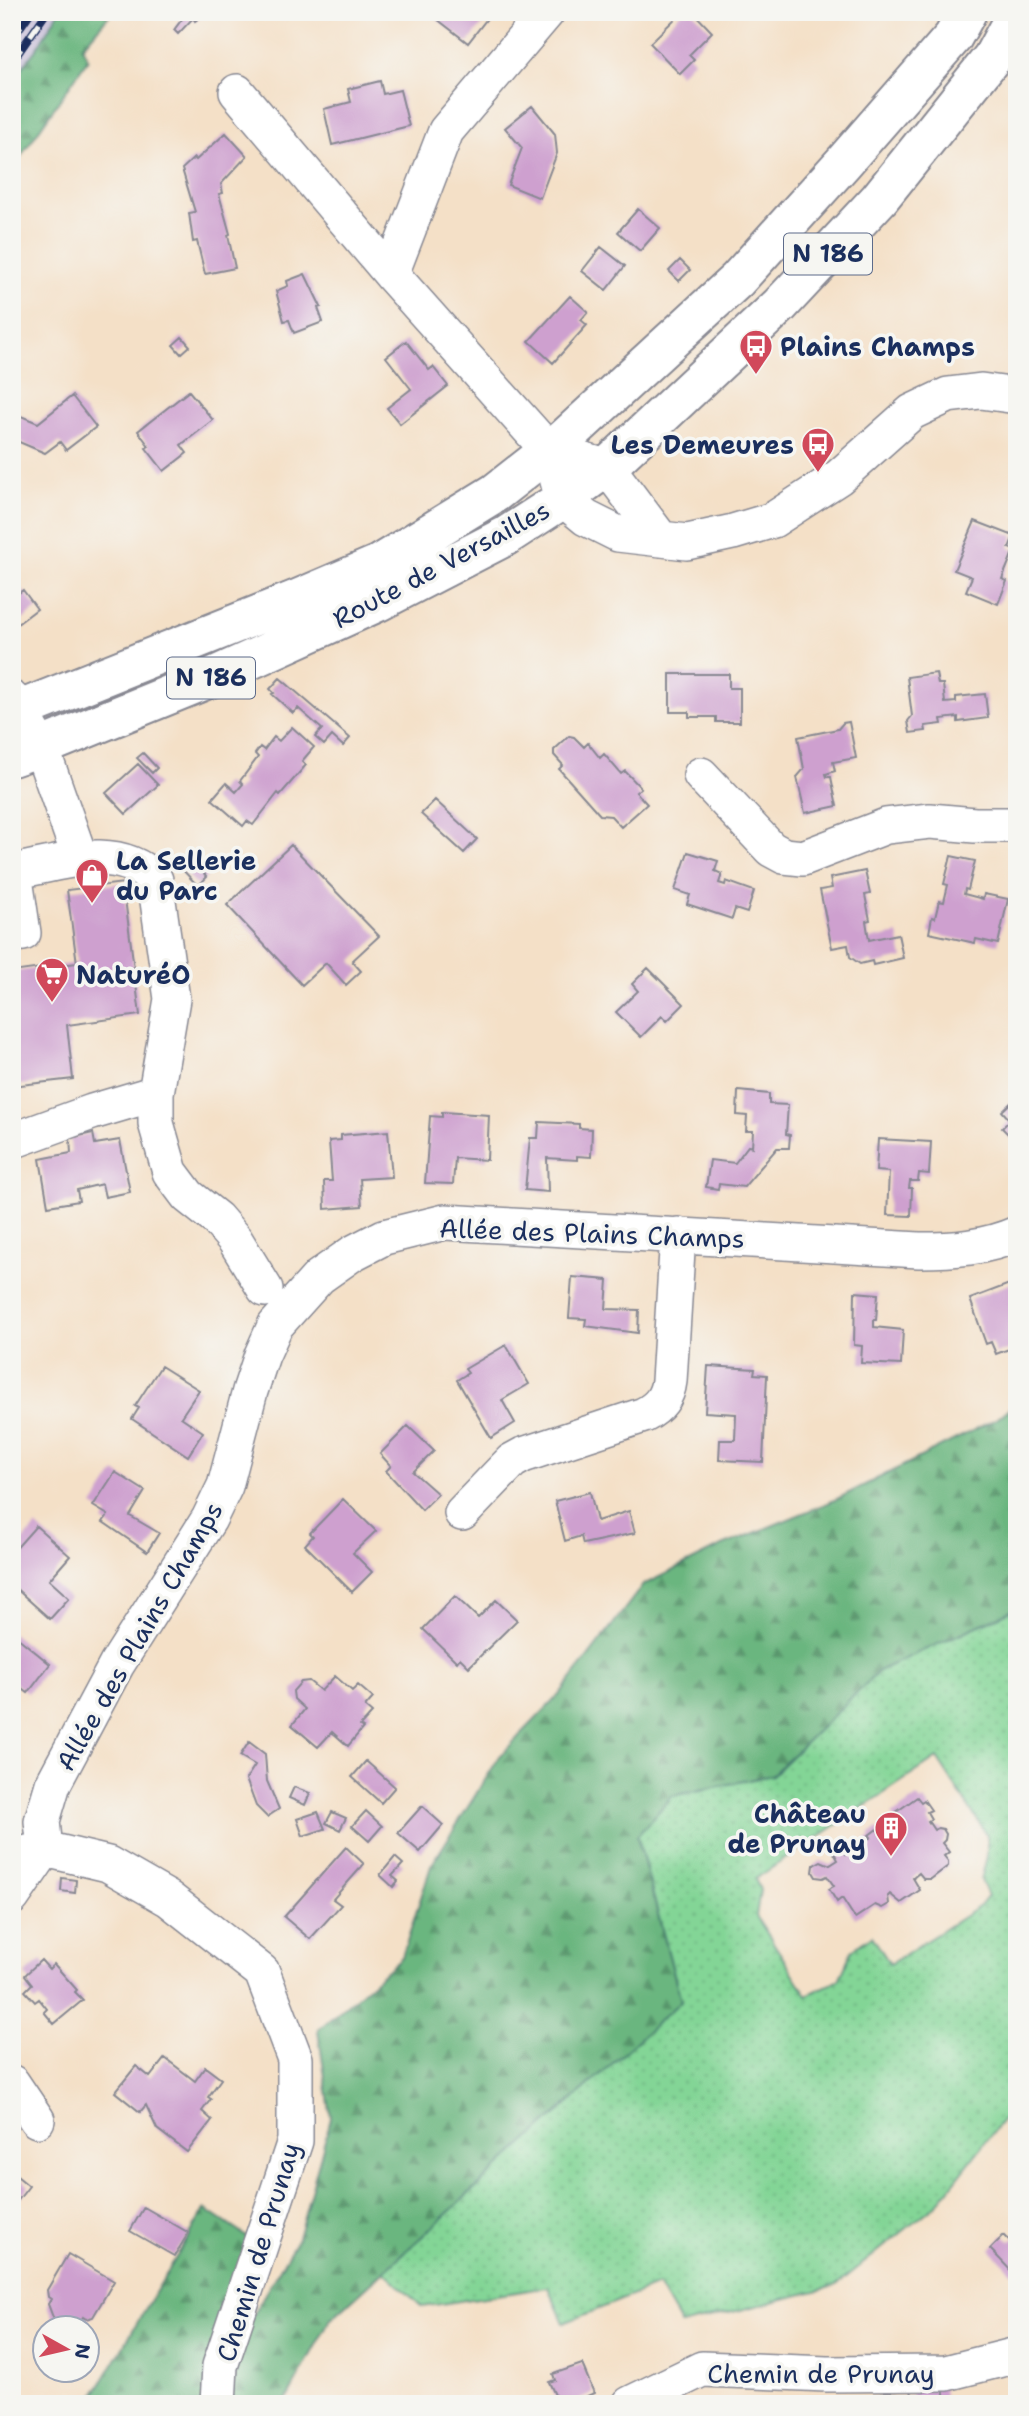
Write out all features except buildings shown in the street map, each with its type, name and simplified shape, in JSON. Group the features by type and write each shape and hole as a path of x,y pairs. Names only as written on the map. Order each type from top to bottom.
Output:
{"main road":[{"name":"Route de Versailles","path":"15,708 295,600 379,564 463,515 626,382 737,280 943,47 967,12"},
{"name":"Route de Versailles","path":"27,752 208,679 378,602 506,536 607,467 780,305 879,198 992,58 1017,12"}],"street":[{"path":"391,274 446,131 547,12"},
{"path":"237,92 391,274 545,446 563,499 586,518 618,534 687,542 773,520 839,477 912,412 948,395 981,391 1017,396"},
{"path":"545,446 607,467 661,539"},
{"path":"15,708 27,752 80,858"},
{"path":"701,775 771,849 784,856 803,858 887,826 930,821 1017,825"},
{"path":"12,934 23,933 13,872 80,858 123,860 144,869 155,880 172,999 156,1093 156,1123 170,1172 188,1196 217,1219 235,1240 265,1289"},
{"path":"12,1141 92,1112 156,1093"},
{"name":"Allée des Plains Champs","path":"29,1852 54,1784 117,1664 209,1520 225,1486 250,1391 275,1326 319,1277 353,1253 384,1237 445,1222 919,1250 961,1250 1002,1241 1017,1234"},
{"path":"462,1513 512,1461 644,1415 659,1405 669,1381 678,1235"},
{"path":"12,1897 29,1852"},
{"name":"Chemin de Prunay","path":"29,1852 108,1864 169,1899 262,1972 295,2059 295,2141 220,2366 218,2404"},
{"path":"12,2083 37,2120"},
{"name":"Chemin de Prunay","path":"630,2404 702,2369 827,2374 946,2373 1017,2355"}],"shaded area":[{"path":"12,12 112,12 82,47 88,59 12,169"}],"green space":[{"path":"59,12 112,12 82,47 88,59 12,169 12,81"},
{"path":"1017,1402 1017,1608 880,1670 772,1775 672,1796 637,1836 681,2001 329,2321 284,2404 234,2404 232,2393 247,2324 298,2238 331,2118 318,2030 402,1957 431,1866 500,1756 559,1695 643,1585 720,1547 835,1500 998,1418"},
{"path":"1017,1608 1017,2101 938,2203 835,2286 681,2325 658,2285 564,2323 548,2287 422,2307 384,2271 681,2001 637,1835 672,1796 772,1775 880,1670","holes":["937,1758 987,1835 987,1856 981,1880 988,1896 980,1906 890,1964 872,1936 852,1950 839,1980 807,1995 756,1916 760,1890 755,1879"]},
{"path":"205,2209 248,2238 205,2404 89,2404"}],"railway":[{"path":"12,39 31,12"},
{"path":"12,62 47,12"}],"place":[{"name":"Plains Champs","path":"756,376"},
{"name":"Les Demeures","path":"818,474"},
{"name":"La Sellerie du Parc","path":"92,905"},
{"name":"NaturéO","path":"52,1004"},
{"name":"Château de Prunay","path":"891,1858"}]}
